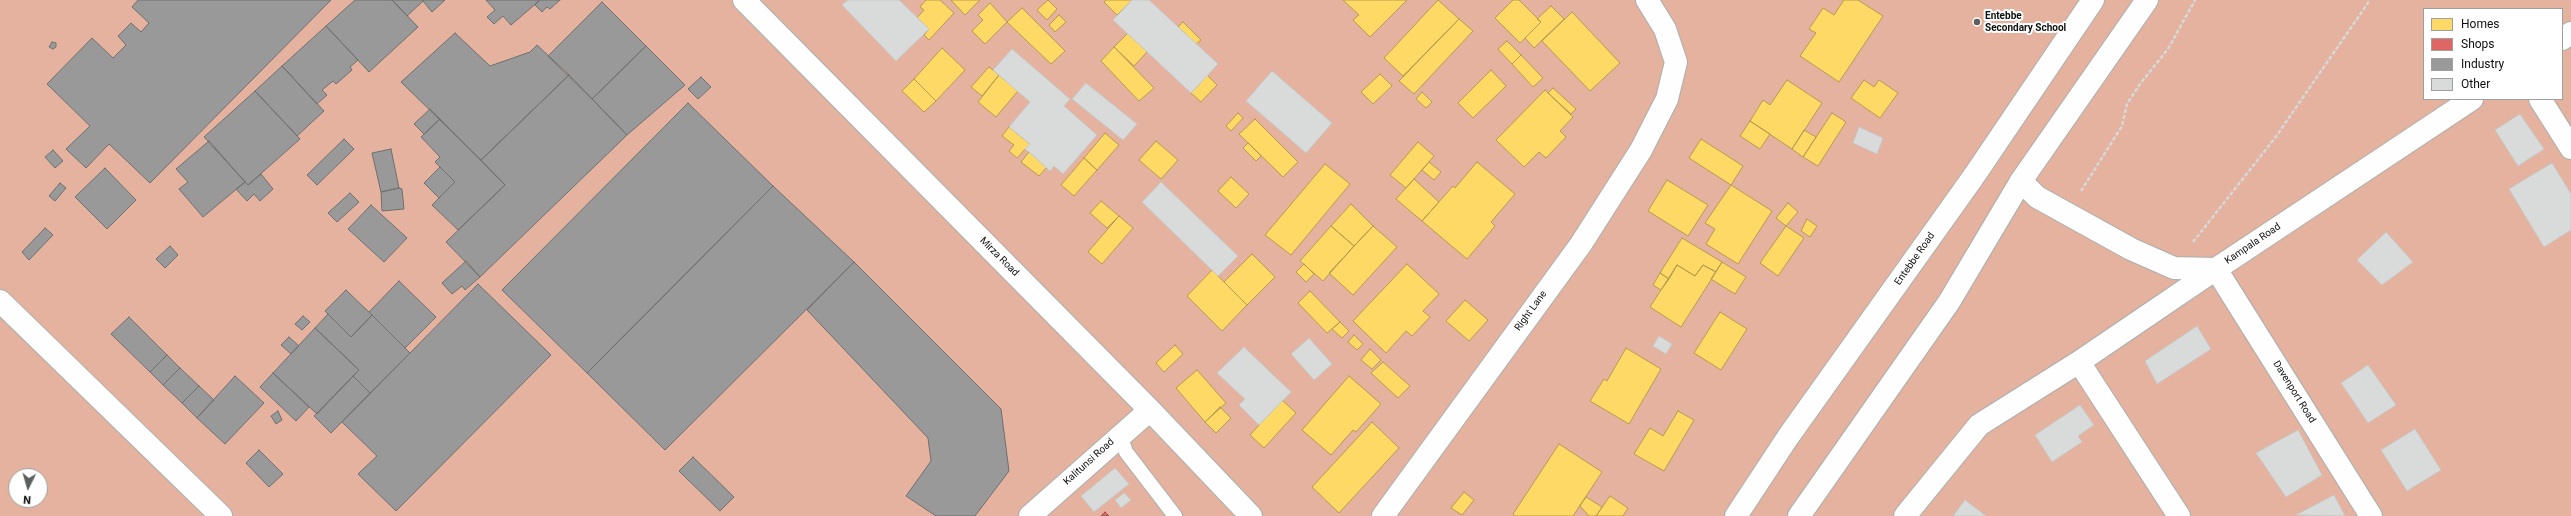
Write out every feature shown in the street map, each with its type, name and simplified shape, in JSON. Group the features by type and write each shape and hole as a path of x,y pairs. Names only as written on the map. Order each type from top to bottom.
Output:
{"main road":[{"name":"Mirza Road","path":"744,0 1150,410 1251,516"},
{"name":"Right Lane","path":"1384,516 1581,244 1641,150 1667,99 1676,62 1665,29 1647,0"},
{"name":"Entebbe Road","path":"1736,516 1788,437 1974,176 2093,0"},
{"path":"1799,516 1949,302 2021,181 2147,0"},
{"name":"Kampala Road","path":"2021,181 2037,197 2131,249 2174,268 2216,269 2470,100"},
{"path":"2541,100 2571,148"},
{"path":"1905,516 1979,425 2079,362 2216,269"},
{"name":"Davenport Road","path":"2216,269 2371,516"},
{"path":"0,301 221,516"},
{"path":"2079,362 2179,516"},
{"name":"Kalitunsi Road","path":"1030,516 1150,410"}],"lane":[{"path":"1120,435 1126,452 1175,516"}],"path":[{"path":"2066,213 2106,154 2122,126 2127,104 2140,84 2168,49 2195,0"},
{"path":"2174,268 2209,220 2275,138 2370,0"}],"shaded area":[{"path":"0,0 2571,0 2571,516 0,516"}],"building: Homes":[{"path":"926,0 940,0 954,13 929,40 924,35 929,29 917,18 924,10 920,7"},
{"path":"951,0 980,0 965,15"},
{"path":"1048,0 1057,9 1047,20 1037,10"},
{"path":"1106,0 1132,0 1117,15 1104,2"},
{"path":"1343,0 1407,0 1370,37 1353,20 1359,15"},
{"path":"1438,0 1459,19 1403,76 1384,58"},
{"path":"1513,0 1519,0 1541,22 1520,43 1495,18"},
{"path":"1844,0 1858,0 1883,16 1839,82 1800,56 1816,33 1809,29 1823,8 1834,15"},
{"path":"990,3 1007,22 985,44 972,31 983,20 978,15"},
{"path":"1551,6 1564,19 1534,48 1525,38 1541,22 1537,19"},
{"path":"1022,8 1065,51 1051,64 1007,22"},
{"path":"1572,12 1620,63 1590,91 1542,41"},
{"path":"1059,15 1066,22 1055,32 1049,25"},
{"path":"1459,19 1473,31 1414,94 1399,81"},
{"path":"1183,22 1201,40 1196,44 1178,27"},
{"path":"1128,33 1147,52 1134,66 1114,47"},
{"path":"1507,41 1521,55 1512,64 1498,49"},
{"path":"1114,47 1154,88 1139,101 1101,61"},
{"path":"942,48 965,70 936,101 914,79"},
{"path":"1521,55 1543,78 1533,87 1512,64"},
{"path":"989,67 999,75 982,96 971,87"},
{"path":"1491,70 1506,86 1473,118 1458,103"},
{"path":"1380,74 1392,86 1373,104 1361,92"},
{"path":"999,75 1018,91 996,117 978,102"},
{"path":"1207,75 1217,85 1201,102 1191,93"},
{"path":"914,79 936,101 924,112 902,91"},
{"path":"1787,80 1822,103 1792,149 1750,121 1763,100 1770,105"},
{"path":"1864,80 1874,87 1879,80 1898,93 1880,118 1851,98"},
{"path":"1553,88 1576,109 1571,114 1548,93"},
{"path":"1545,90 1573,117 1560,131 1566,137 1546,158 1539,152 1524,167 1496,140"},
{"path":"1422,92 1432,102 1426,108 1416,99"},
{"path":"1238,113 1243,118 1231,131 1226,126"},
{"path":"1832,113 1846,122 1818,166 1803,157"},
{"path":"1255,119 1298,162 1283,177 1239,134"},
{"path":"1750,121 1770,134 1760,149 1740,136"},
{"path":"1009,127 1030,144 1017,158 1009,151 1014,145 1002,136"},
{"path":"1804,130 1816,137 1803,157 1792,149"},
{"path":"1105,133 1119,145 1097,170 1084,158"},
{"path":"1701,139 1743,166 1731,185 1689,158"},
{"path":"1156,141 1178,160 1161,179 1139,160"},
{"path":"1418,142 1434,156 1406,188 1390,175"},
{"path":"1248,143 1261,156 1256,161 1243,148"},
{"path":"1029,152 1047,167 1039,176 1021,162"},
{"path":"1084,158 1097,170 1074,196 1061,185"},
{"path":"1429,162 1441,172 1434,180 1422,170"},
{"path":"1477,162 1515,194 1491,222 1495,226 1467,259 1422,221 1453,186 1455,188"},
{"path":"1325,164 1350,184 1291,255 1265,235"},
{"path":"1231,177 1249,194 1236,208 1218,191"},
{"path":"1414,179 1439,202 1422,221 1396,199"},
{"path":"1667,180 1708,205 1688,236 1648,211"},
{"path":"1731,185 1772,211 1738,264 1706,244 1715,229 1705,223"},
{"path":"1101,201 1119,216 1107,228 1090,213"},
{"path":"1788,203 1798,212 1786,226 1776,218"},
{"path":"1351,204 1373,226 1354,246 1331,226"},
{"path":"1119,216 1133,228 1102,264 1088,252"},
{"path":"1807,219 1817,226 1810,237 1801,231"},
{"path":"1331,226 1354,246 1323,281 1300,261"},
{"path":"1373,226 1397,247 1353,295 1329,273"},
{"path":"1786,226 1804,238 1778,276 1760,263"},
{"path":"1682,238 1722,262 1716,272 1703,265 1695,276 1677,265 1669,279 1660,273"},
{"path":"1252,254 1275,277 1247,305 1224,282"},
{"path":"1722,262 1746,277 1735,294 1711,279"},
{"path":"1304,264 1314,274 1306,282 1296,272"},
{"path":"1407,264 1439,294 1423,311 1430,317 1412,336 1406,331 1386,353 1353,321"},
{"path":"1677,265 1695,276 1703,265 1716,272 1681,327 1650,307"},
{"path":"1212,270 1247,305 1222,331 1187,296"},
{"path":"1660,273 1669,279 1661,290 1653,285"},
{"path":"1310,291 1340,322 1327,333 1298,303"},
{"path":"1465,300 1488,320 1469,341 1446,321"},
{"path":"1720,312 1747,329 1721,370 1694,353"},
{"path":"1340,322 1349,331 1342,338 1332,329"},
{"path":"1354,335 1363,344 1357,350 1348,342"},
{"path":"1175,345 1183,354 1164,372 1156,363"},
{"path":"1626,348 1661,369 1629,424 1590,401 1604,379 1607,381"},
{"path":"1370,349 1381,360 1372,369 1361,360"},
{"path":"1383,362 1410,386 1398,398 1371,373"},
{"path":"1197,370 1226,403 1205,422 1176,388"},
{"path":"1349,376 1381,404 1356,432 1353,430 1331,455 1302,430"},
{"path":"1282,400 1296,413 1264,448 1250,435"},
{"path":"1220,407 1231,418 1216,433 1205,422"},
{"path":"1678,411 1694,420 1664,471 1634,454 1650,428 1663,436"},
{"path":"1372,422 1399,448 1339,513 1312,487"},
{"path":"1559,444 1602,472 1573,516 1515,516 1513,514"},
{"path":"1464,492 1474,500 1462,515 1451,508"},
{"path":"1610,496 1628,508 1623,516 1596,516"},
{"path":"1586,497 1602,507 1596,516 1589,516 1580,506"}],"building: Shops":[{"path":"1105,512 1109,516 1101,516"}],"building: Industry":[{"path":"138,0 331,0 150,183 109,144 86,168 66,149 90,126 47,84 92,38 113,58 126,45 118,36 131,23 141,32 149,23 132,7"},
{"path":"355,0 392,0 418,27 369,72 326,26"},
{"path":"392,0 424,0 407,16"},
{"path":"445,0 432,12 423,1"},
{"path":"486,0 539,1 511,25 503,16 494,24 487,17 495,10"},
{"path":"539,0 560,0 550,9 547,7 542,12 535,5"},
{"path":"602,2 646,46 592,99 548,56"},
{"path":"326,26 358,60 350,67 352,70 336,84 333,81 322,90 327,95 317,104 282,66"},
{"path":"455,33 490,66 530,52 537,45 569,75 481,160 401,82"},
{"path":"52,42 56,43 56,47 53,49 49,47"},
{"path":"646,46 685,85 627,135 592,99"},
{"path":"282,66 324,111 297,136 255,91"},
{"path":"569,75 627,135 480,277 446,242 505,185 481,160"},
{"path":"701,77 711,87 698,99 688,89"},
{"path":"255,91 300,139 248,185 204,137"},
{"path":"688,103 773,186 587,373 502,290"},
{"path":"430,109 440,119 424,134 414,124"},
{"path":"440,119 505,185 458,230 432,205 455,182 435,162 440,157 421,137"},
{"path":"344,139 354,149 317,185 307,175"},
{"path":"209,141 245,182 203,217 179,189 188,182 176,169"},
{"path":"391,149 399,188 381,192 372,153"},
{"path":"53,150 63,161 55,168 45,157"},
{"path":"440,167 455,182 439,198 424,183"},
{"path":"105,168 136,200 107,229 75,197"},
{"path":"261,174 273,189 260,201 254,194 247,201 236,189 245,182 248,185"},
{"path":"60,183 66,188 55,201 49,196"},
{"path":"773,186 854,262 665,450 587,373"},
{"path":"399,188 402,189 404,209 382,211 381,192"},
{"path":"350,193 359,202 337,222 328,213"},
{"path":"371,205 407,238 384,262 348,229"},
{"path":"45,228 53,235 29,260 22,252"},
{"path":"170,246 178,255 165,268 156,259"},
{"path":"466,261 480,277 465,290 462,286 452,294 442,283"},
{"path":"854,262 1001,409 1009,471 975,516 936,516 906,496 931,461 928,438 807,310"},
{"path":"399,281 436,317 405,348 369,312"},
{"path":"478,284 551,355 396,511 358,474 377,456 342,422"},
{"path":"346,290 372,315 351,337 325,311"},
{"path":"328,314 351,337 372,315 410,353 370,393 353,376 359,370 315,328"},
{"path":"303,316 310,322 302,330 295,324"},
{"path":"129,317 167,355 150,372 111,334"},
{"path":"315,328 359,370 317,414 273,373"},
{"path":"289,337 299,346 291,354 281,345"},
{"path":"167,355 180,368 163,385 150,372"},
{"path":"180,368 199,386 182,403 163,385"},
{"path":"273,373 309,407 296,421 260,387"},
{"path":"235,376 264,403 225,444 197,418"},
{"path":"353,376 370,393 331,433 314,416"},
{"path":"199,386 214,400 197,418 182,403"},
{"path":"278,411 282,420 276,424 271,416"},
{"path":"259,450 283,474 269,487 246,463"},
{"path":"693,457 734,497 720,511 679,471"}],"building: Other":[{"path":"848,0 899,0 929,29 896,61 842,5"},
{"path":"1132,0 1149,0 1218,64 1191,93 1113,20"},
{"path":"1012,49 1070,99 1064,106 1097,135 1063,174 1054,166 1050,171 1025,149 1030,144 1009,127 1030,102 993,70"},
{"path":"1272,71 1332,123 1306,153 1246,101"},
{"path":"1086,83 1137,124 1123,140 1072,99"},
{"path":"2520,114 2544,149 2518,166 2495,130"},
{"path":"1859,127 1883,138 1877,154 1853,143"},
{"path":"2552,163 2571,194 2571,230 2544,247 2509,189"},
{"path":"1161,182 1238,256 1218,276 1142,202"},
{"path":"2386,232 2413,262 2382,285 2357,260"},
{"path":"2197,326 2211,349 2157,384 2145,361"},
{"path":"1659,336 1672,344 1666,354 1653,346"},
{"path":"1309,338 1332,364 1314,380 1291,354"},
{"path":"1244,347 1291,392 1259,425 1239,405 1245,399 1217,373"},
{"path":"2368,365 2396,405 2368,423 2341,383"},
{"path":"2080,405 2094,425 2078,436 2082,442 2052,462 2035,435"},
{"path":"2415,429 2441,470 2407,491 2381,450"},
{"path":"2298,430 2322,475 2286,497 2256,453"},
{"path":"1115,468 1129,484 1094,512 1081,496"},
{"path":"1124,493 1131,500 1121,508 1115,500"},
{"path":"2334,495 2345,516 2296,515"},
{"path":"1965,500 1986,516 1953,516"}],"place":[{"name":"Entebbe Secondary School","path":"1977,22"}]}
